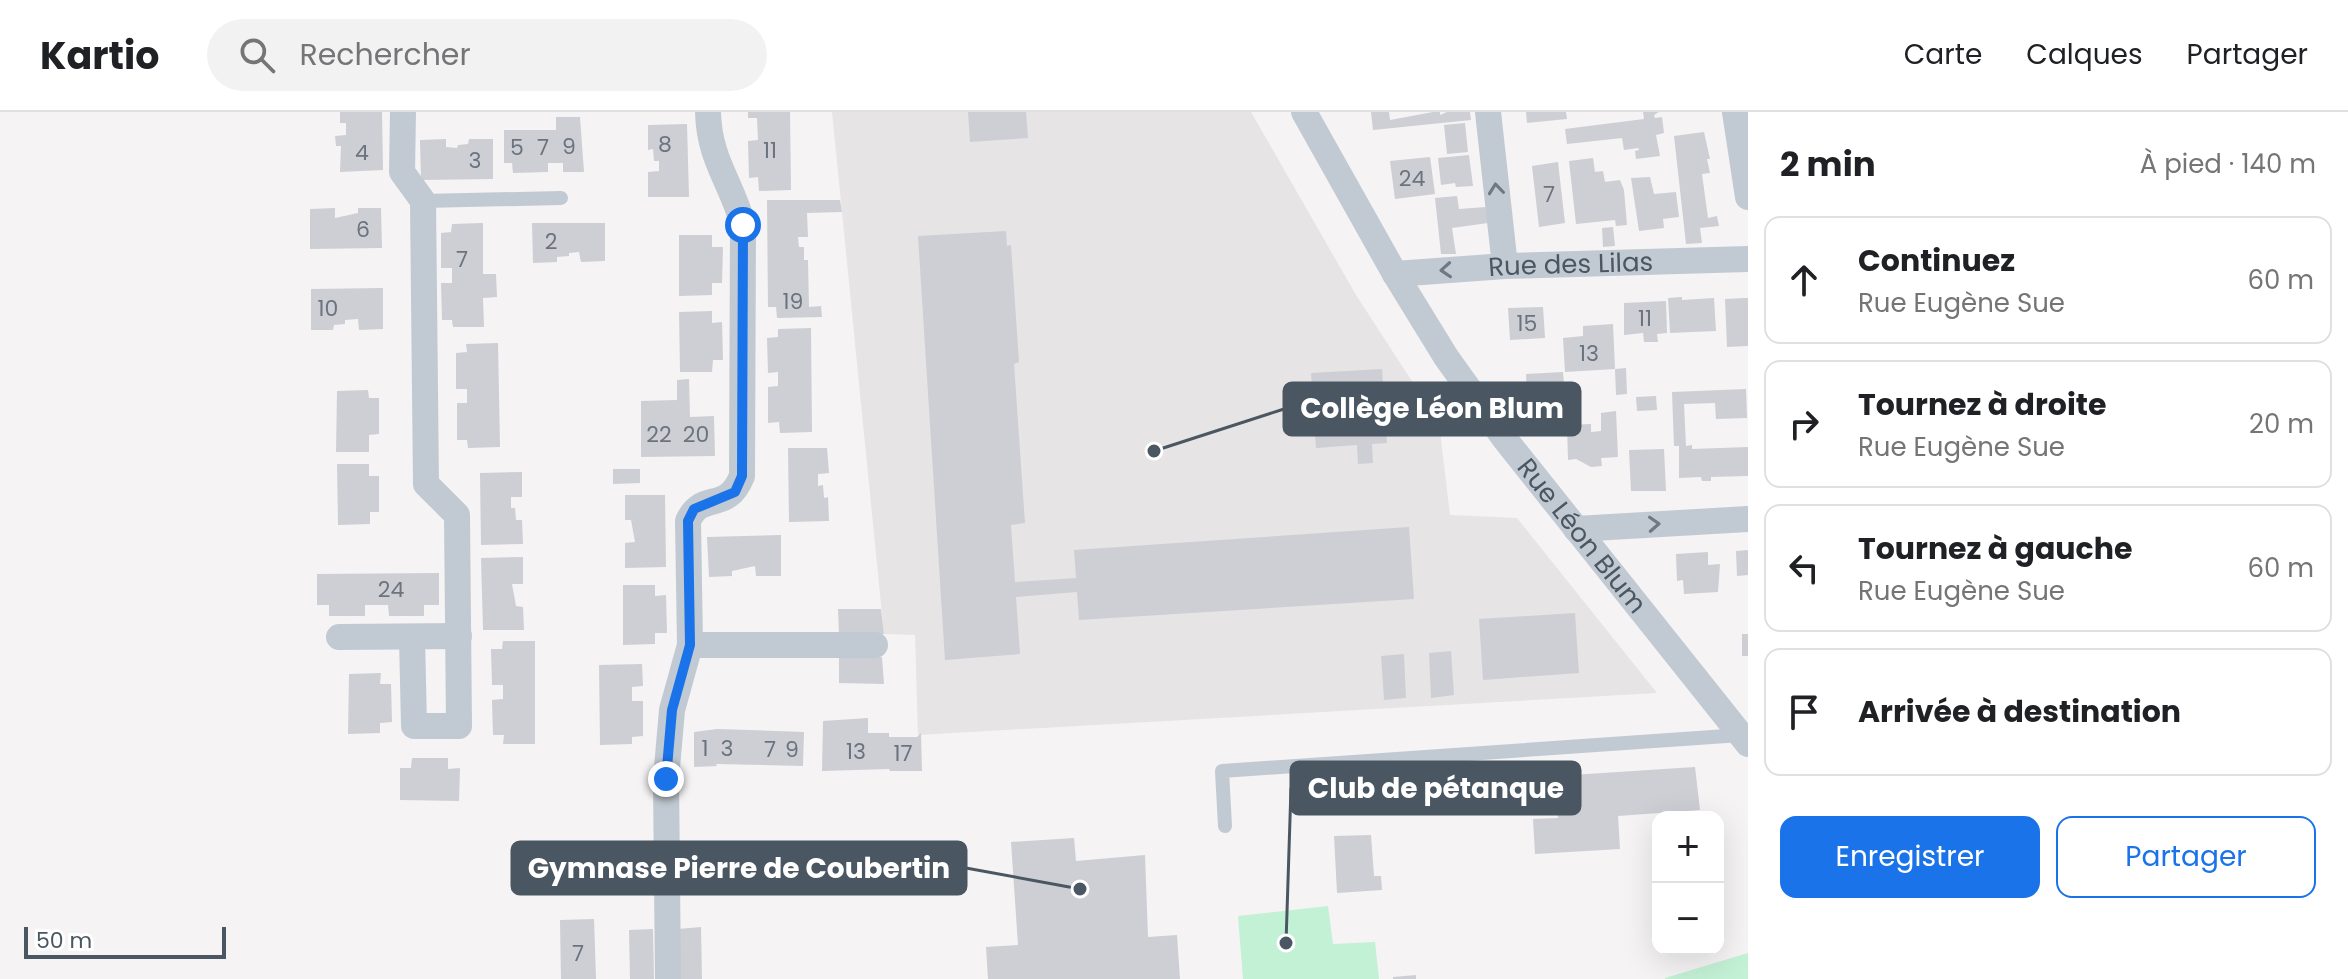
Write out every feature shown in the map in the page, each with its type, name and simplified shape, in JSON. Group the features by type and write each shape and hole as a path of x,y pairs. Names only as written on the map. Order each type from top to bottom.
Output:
{"street":[{"path":"403,112 402,172 423,201 426,484 457,515 459,726 414,726 412,637"},
{"path":"668,979 666,779 672,710 690,645 688,521 694,509 735,492 742,476 743,225 737,202 714,157 708,133 708,112"},
{"name":"Rue Léon Blum","path":"1304,112 1395,274 1454,368 1504,438 1744,739"},
{"path":"1488,112 1505,266"},
{"path":"1735,112 1748,197"},
{"name":"Rue des Lilas","path":"1395,274 1505,266 1748,259"},
{"path":"1576,529 1748,519"},
{"path":"339,637 459,636"},
{"path":"690,645 875,645"}],"lane":[{"path":"423,201 561,198"},
{"path":"1225,826 1222,771 1744,739"}],"shaded area":[{"path":"832,112 1251,112 1356,295 1439,423 1450,515 1517,518 1657,693 918,735 915,635 884,634"}],"green space":[{"path":"1328,906 1333,944 1375,942 1379,979 1243,979 1238,916"},
{"path":"1748,953 1748,979 1665,979 1665,978"}],"building":[{"path":"340,112 382,112 383,170 340,172 341,146 336,146 335,136 346,135 346,123 340,123"},
{"path":"748,112 790,112 791,190 759,191 758,177 749,178 748,141 758,140 757,118 748,118"},
{"path":"968,112 1026,112 1028,138 970,142"},
{"path":"1371,112 1389,112 1390,120 1433,112 1440,112 1440,115 1470,112 1471,120 1373,130"},
{"path":"1526,112 1566,112 1567,119 1527,123"},
{"path":"1643,112 1659,112 1654,115 1655,118 1662,117 1664,133 1656,135 1660,156 1636,159 1635,151 1638,148 1624,150 1622,138 1567,144 1565,129 1644,119"},
{"path":"556,117 580,117 584,172 563,172 563,163 548,163 548,172 513,173 512,163 504,163 504,130 556,130"},
{"path":"1465,123 1468,152 1447,154 1444,125"},
{"path":"687,124 689,197 648,197 648,172 659,171 659,161 654,161 653,149 648,150 648,125"},
{"path":"1704,132 1710,159 1707,159 1710,173 1702,174 1708,218 1717,216 1719,226 1700,228 1702,243 1686,244 1674,136"},
{"path":"446,139 446,147 457,148 458,145 468,144 469,139 493,139 493,179 421,180 420,140"},
{"path":"1469,155 1473,186 1456,187 1455,183 1441,185 1438,158"},
{"path":"1430,157 1435,194 1395,199 1390,161"},
{"path":"1593,158 1595,172 1603,171 1605,182 1620,180 1624,190 1627,225 1616,226 1615,220 1576,224 1569,161"},
{"path":"1558,162 1565,223 1539,227 1532,166"},
{"path":"1650,177 1654,194 1676,192 1679,217 1663,219 1664,228 1639,231 1631,178"},
{"path":"1457,196 1459,209 1486,207 1488,223 1452,228 1456,254 1441,254 1435,198"},
{"path":"767,200 840,200 842,212 807,213 808,237 798,237 799,247 804,247 804,260 808,260 809,307 821,306 822,317 777,318 776,307 768,307"},
{"path":"335,208 335,218 358,213 358,208 381,208 382,248 310,249 310,209"},
{"path":"483,223 483,274 496,274 497,297 483,298 484,327 453,327 452,320 442,320 441,283 452,283 452,268 441,268 441,233 451,232 452,224"},
{"path":"532,223 605,223 605,261 581,262 579,252 557,257 557,262 533,263"},
{"path":"1613,227 1615,246 1603,247 1602,228"},
{"path":"1006,231 1007,246 1011,245 1019,362 1014,364 1025,523 1011,525 1015,582 1076,578 1074,550 1409,527 1414,599 1079,620 1077,592 1016,597 1020,654 945,660 918,236"},
{"path":"679,235 712,235 712,247 723,247 722,283 712,283 712,295 679,296"},
{"path":"383,288 383,329 359,330 358,319 345,320 345,324 334,325 333,330 311,330 311,289"},
{"path":"1682,297 1682,300 1714,298 1716,331 1670,333 1668,298"},
{"path":"1748,298 1748,346 1727,347 1725,299"},
{"path":"1666,301 1667,333 1657,334 1658,342 1644,342 1643,333 1624,335 1624,303"},
{"path":"1543,307 1545,338 1510,340 1508,308"},
{"path":"712,311 712,323 722,322 723,360 713,360 712,372 680,372 679,312"},
{"path":"1613,324 1615,369 1565,372 1563,338 1583,336 1583,326"},
{"path":"811,328 812,432 780,433 779,422 768,423 768,387 778,386 778,372 768,373 767,338 778,337 778,329"},
{"path":"498,343 500,447 468,448 467,440 457,440 457,403 467,403 467,389 456,389 456,353 467,352 466,344"},
{"path":"1626,368 1627,394 1616,395 1615,369"},
{"path":"1382,369 1387,443 1372,444 1373,463 1358,464 1357,445 1316,448 1311,373"},
{"path":"1563,372 1566,411 1528,413 1526,374"},
{"path":"689,379 690,417 714,416 715,456 641,457 641,401 677,400 677,380"},
{"path":"1746,389 1747,418 1716,419 1715,403 1684,404 1686,446 1692,445 1692,449 1748,447 1748,476 1711,477 1711,481 1702,481 1701,477 1679,478 1679,446 1674,446 1672,392"},
{"path":"368,390 369,398 379,398 379,434 369,435 369,452 336,452 337,391"},
{"path":"1656,396 1657,410 1637,411 1636,397"},
{"path":"1616,411 1618,457 1601,458 1602,466 1591,467 1576,459 1568,460 1567,425 1591,424 1591,432 1601,431 1601,413"},
{"path":"788,448 827,448 829,473 818,474 818,486 823,485 824,498 828,497 829,521 789,522"},
{"path":"1664,449 1666,491 1631,491 1629,450"},
{"path":"337,464 369,464 369,476 379,476 379,512 370,512 370,524 338,525"},
{"path":"613,469 640,469 640,483 613,484"},
{"path":"522,472 522,497 511,497 511,508 515,508 516,520 522,520 523,544 481,545 480,473"},
{"path":"625,495 665,495 666,567 625,568 625,543 635,542 631,520 625,520"},
{"path":"781,535 781,576 756,576 755,566 732,571 732,576 709,577 707,537"},
{"path":"1748,550 1748,575 1737,576 1736,551"},
{"path":"1708,552 1708,565 1720,564 1718,592 1684,594 1683,580 1677,581 1676,554"},
{"path":"523,557 523,584 512,584 516,606 523,607 524,630 483,630 481,558"},
{"path":"439,573 439,605 424,605 424,616 389,616 388,605 365,605 365,616 329,616 329,605 317,605 317,574"},
{"path":"623,585 655,585 655,596 666,595 667,633 655,633 655,644 623,645"},
{"path":"838,609 881,609 884,634 839,635"},
{"path":"1575,613 1579,673 1483,680 1479,619"},
{"path":"1742,634 1748,634 1748,656 1742,656"},
{"path":"503,641 535,641 535,744 503,744 504,735 493,735 492,700 503,699 503,685 492,685 491,649 502,649"},
{"path":"1451,651 1454,695 1431,698 1429,653"},
{"path":"1404,654 1406,698 1384,700 1381,656"},
{"path":"882,657 884,684 839,683 839,658"},
{"path":"642,664 643,686 632,687 632,701 643,701 643,736 632,737 632,744 600,745 599,665"},
{"path":"381,673 380,684 391,684 392,722 380,723 380,733 348,734 349,674"},
{"path":"868,718 868,733 917,737 921,733 922,771 822,771 823,721"},
{"path":"717,729 804,732 803,766 716,764 694,767 694,732"},
{"path":"412,758 448,758 448,769 460,768 459,801 400,800 400,768 411,768"},
{"path":"1695,767 1700,810 1652,811 1652,814 1618,816 1620,849 1535,854 1533,819 1558,818 1556,776"},
{"path":"1371,835 1374,876 1381,876 1382,890 1337,893 1334,836"},
{"path":"1074,838 1076,861 1145,855 1148,937 1177,935 1180,979 988,979 986,947 1018,945 1011,842"},
{"path":"594,919 596,979 561,979 560,920"},
{"path":"701,927 702,979 679,979 678,929"},
{"path":"653,929 654,979 630,979 629,930"},
{"path":"1416,975 1416,979 1393,979 1393,977"}],"place":[{"name":"Collège Léon Blum","path":"1154,451"},
{"name":"Gymnase Pierre de Coubertin","path":"1080,889"},
{"name":"Club de pétanque","path":"1286,943"}],"route":[{"path":"666,779 672,710 690,645 688,521 694,509 735,492 742,476 743,225"}]}
